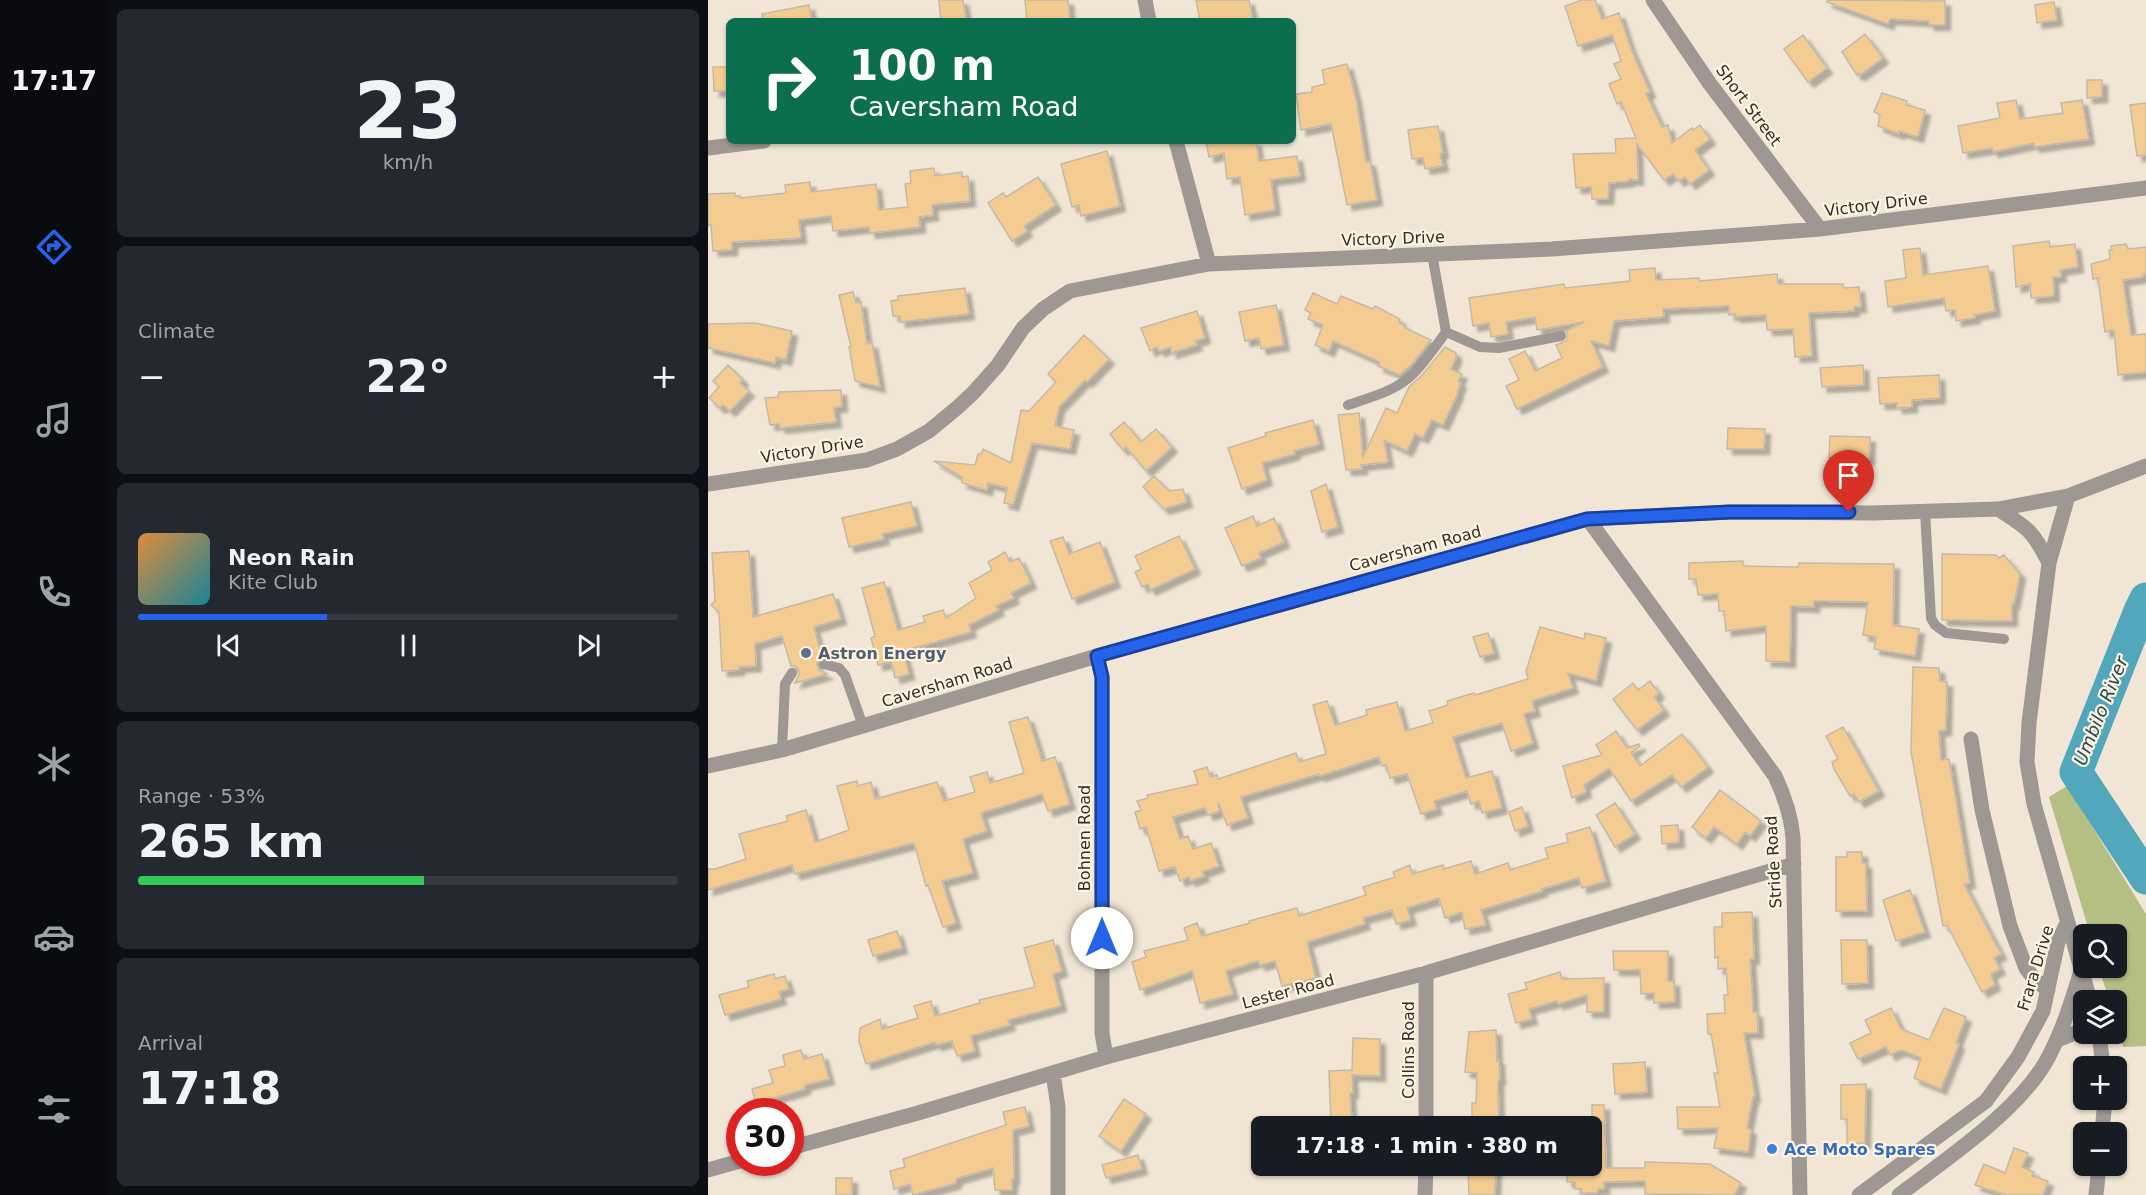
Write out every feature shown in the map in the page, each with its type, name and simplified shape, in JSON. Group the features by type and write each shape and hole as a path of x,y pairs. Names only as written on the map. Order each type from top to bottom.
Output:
{"street":[{"path":"1145,0 1148,18"},
{"name":"Short Street","path":"1653,0 1710,84 1820,229"},
{"path":"708,148 740,144"},
{"path":"1177,144 1209,264"},
{"name":"Victory Drive","path":"708,484 857,462 897,449 928,431 974,393 998,365 1023,328 1043,309 1070,291 1209,264 1552,249 1820,229 2146,188"},
{"name":"Caversham Road","path":"708,766 782,750 1097,656 1587,519 1730,512 1998,509 2068,496 2146,466"},
{"path":"2068,496 2049,563 2026,762 2034,804 2073,944"},
{"path":"1998,509 2031,531 2049,563"},
{"name":"Stride Road","path":"1587,519 1775,776 1786,798 1791,817 1794,864 1800,1195"},
{"name":"Bohnen Road","path":"1097,656 1102,677 1102,1033 1106,1057"},
{"path":"1971,739 1982,810 2010,926 2026,968 2034,979 2048,990"},
{"name":"Lester Road","path":"804,1144 1106,1057 1426,973 1794,864"},
{"name":"Frara Drive","path":"1859,1195 1986,1101 2018,1057 2043,1011 2058,942 2067,923"},
{"name":"Collins Road","path":"1426,973 1426,1116"},
{"path":"1899,1195 1977,1135 2028,1088 2048,1058 2070,1007 2079,978"},
{"path":"2056,1040 2073,1033"},
{"path":"1053,1073 1058,1107 1058,1195"},
{"path":"708,1170 726,1165"},
{"path":"1425,1176 1425,1195"},
{"path":"2096,1195 2097,1176"}],"lane":[{"path":"1348,405 1389,390 1413,374 1446,332 1432,254"},
{"path":"1446,332 1480,347 1499,348 1561,336"},
{"path":"1925,511 1931,618 1935,625 1946,633 2004,639"},
{"path":"824,664 839,668 844,675 863,726"},
{"path":"782,750 785,684 792,673"}],"green space":[{"path":"2067,786 2146,914 2146,1046 2123,1047 2122,1044 2127,1044 2127,990 2106,990 2102,978 2127,978 2127,924 2087,924 2049,797"}],"building":[{"path":"939,0 963,0 966,18 941,18"},
{"path":"1025,0 1068,0 1070,18 1027,18"},
{"path":"1196,0 1249,0 1252,18 1199,18"},
{"path":"1582,0 1595,0 1602,19 1619,13 1631,49 1650,92 1646,94 1662,127 1668,125 1672,143 1692,128 1693,130 1700,125 1710,139 1695,150 1709,170 1690,184 1685,177 1679,181 1673,174 1664,180 1637,144 1638,180 1629,179 1629,181 1609,183 1608,199 1592,199 1591,187 1576,188 1573,154 1616,153 1615,139 1636,138 1621,102 1617,104 1609,84 1621,79 1614,64 1621,61 1612,35 1578,46 1565,6"},
{"path":"1827,0 1945,1 1945,25 1929,25 1929,21 1890,19 1888,24 1827,2"},
{"path":"2054,2 2057,20 2037,23 2035,5"},
{"path":"809,5 811,18 763,18 762,14"},
{"path":"1865,34 1883,58 1857,75 1842,52"},
{"path":"1803,35 1827,68 1808,82 1784,49"},
{"path":"1347,64 1356,98 1366,162 1370,161 1377,200 1347,205 1331,124 1301,130 1296,94 1312,92 1312,87 1325,84 1322,70"},
{"path":"713,67 726,67 726,91 714,91"},
{"path":"2087,80 2102,80 2102,97 2087,98"},
{"path":"1882,93 1907,101 1906,105 1925,110 1918,137 1899,131 1899,134 1878,126 1880,115 1874,112"},
{"path":"2016,100 2020,119 2063,113 2061,103 2082,100 2089,139 2034,147 2034,143 1993,152 1992,148 1963,153 1958,126 2000,118 1997,103"},
{"path":"2146,103 2146,155 2137,156 2130,105"},
{"path":"1438,126 1443,166 1425,169 1423,158 1412,159 1408,130"},
{"path":"1207,144 1256,144 1259,161 1297,156 1300,176 1271,180 1275,210 1245,215 1240,177 1227,179 1224,153 1209,157"},
{"path":"1107,151 1120,206 1081,216 1079,205 1072,207 1061,164"},
{"path":"934,168 935,176 962,172 962,177 968,176 970,201 932,205 933,215 919,217 920,227 870,233 869,227 833,231 831,216 799,220 801,238 732,242 732,250 713,251 711,225 708,225 708,194 735,193 735,196 740,196 740,198 786,193 785,185 810,182 811,192 876,184 879,210 908,207 905,184 911,183 910,171"},
{"path":"1038,177 1056,205 1024,226 1027,231 1012,241 988,203 1003,193 1006,197"},
{"path":"2049,241 2050,247 2075,244 2078,267 2060,270 2061,277 2053,277 2054,296 2031,298 2030,284 2016,287 2013,246"},
{"path":"2126,244 2128,249 2146,247 2144,277 2123,280 2131,335 2146,334 2146,372 2118,375 2114,330 2105,332 2098,278 2093,279 2091,264 2110,259 2111,246"},
{"path":"1920,248 1923,275 1988,266 1995,311 1974,315 1975,318 1956,321 1955,310 1946,311 1944,298 1888,307 1885,281 1906,278 1903,250"},
{"path":"1655,268 1656,280 1699,278 1700,281 1777,274 1778,284 1843,284 1844,288 1859,287 1861,307 1854,307 1854,311 1809,313 1812,356 1795,357 1793,329 1767,330 1766,315 1735,317 1735,314 1729,315 1729,306 1663,309 1664,317 1614,321 1609,346 1591,341 1603,367 1517,409 1506,386 1519,380 1509,359 1525,351 1535,371 1562,358 1556,345 1566,341 1568,335 1566,331 1584,322 1537,330 1535,317 1506,322 1508,334 1491,337 1489,323 1473,326 1469,298 1564,284 1565,288 1630,281 1629,270"},
{"path":"965,288 969,314 900,322 900,316 893,316 891,301 898,300 898,296"},
{"path":"853,292 856,303 861,302 867,344 872,343 880,387 855,381 849,347 851,347 839,295"},
{"path":"1313,293 1337,304 1341,296 1373,309 1375,306 1400,319 1399,322 1406,326 1405,328 1431,340 1400,375 1378,366 1380,362 1333,341 1329,351 1315,345 1323,325 1308,319 1311,313 1305,310"},
{"path":"1276,305 1284,345 1261,349 1259,338 1245,341 1239,312"},
{"path":"1197,311 1205,338 1195,341 1197,345 1171,353 1171,347 1159,351 1157,347 1150,351 1141,328"},
{"path":"755,323 792,331 786,360 776,357 775,363 708,348 708,324"},
{"path":"1084,335 1109,359 1059,407 1055,426 1074,430 1070,449 1032,443 1013,505 1004,503 1007,488 988,483 987,490 962,483 962,477 934,461 975,465 978,454 981,454 983,449 1011,463 1021,410 1029,411 1056,382 1048,374"},
{"path":"1445,347 1456,353 1451,369 1462,374 1458,381 1461,383 1458,393 1443,425 1432,420 1423,438 1415,434 1407,451 1384,440 1388,462 1361,465 1362,469 1346,470 1338,415 1359,413 1363,457 1386,408 1397,413 1409,387"},
{"path":"728,365 743,380 740,383 749,391 730,411 723,405 720,408 709,398 719,387 713,381"},
{"path":"1863,365 1864,385 1822,387 1820,368"},
{"path":"1939,375 1940,398 1912,400 1912,407 1897,408 1897,403 1880,404 1878,378"},
{"path":"841,390 842,406 834,408 836,422 780,428 779,424 770,425 765,398 778,397 779,392"},
{"path":"1313,420 1319,444 1294,451 1295,454 1262,463 1267,480 1242,489 1228,448 1266,436 1265,433"},
{"path":"1124,422 1141,442 1156,429 1172,447 1146,471 1126,447 1123,450 1110,434"},
{"path":"1728,428 1765,429 1764,449 1727,449"},
{"path":"1830,436 1870,437 1869,459 1829,458"},
{"path":"1154,476 1169,491 1183,489 1187,502 1164,509 1143,487"},
{"path":"1326,484 1338,527 1322,532 1311,491"},
{"path":"911,502 917,526 882,534 884,539 849,547 842,518"},
{"path":"1253,516 1257,526 1274,518 1284,542 1259,553 1261,558 1242,566 1225,528"},
{"path":"1179,536 1195,569 1150,590 1148,584 1142,587 1135,572 1141,569 1135,556"},
{"path":"1063,537 1069,554 1100,542 1115,582 1072,599 1050,541"},
{"path":"749,551 753,617 833,594 841,619 814,627 822,657 818,659 817,665 819,670 827,674 795,683 799,670 791,666 782,636 755,644 756,666 722,671 719,612 711,605 715,601 712,553"},
{"path":"1005,552 1010,562 1019,558 1031,583 1011,593 1014,598 996,606 999,610 969,625 971,632 903,651 909,674 895,678 891,662 878,665 871,638 875,636 862,588 884,582 898,630 925,622 923,616 943,610 946,618 976,598 969,583 992,570 988,562"},
{"path":"1942,554 1996,555 1999,558 2004,555 2020,574 2012,605 2012,621 1942,620"},
{"path":"1743,561 1743,566 1798,567 1799,563 1894,564 1893,625 1919,629 1915,656 1874,649 1876,637 1863,635 1868,602 1814,601 1814,607 1791,606 1790,662 1766,661 1766,626 1726,631 1724,611 1719,611 1718,594 1698,595 1696,579 1689,579 1689,563"},
{"path":"1540,627 1584,639 1585,633 1606,638 1596,681 1568,673 1573,688 1532,701 1535,711 1524,714 1533,743 1511,751 1502,723 1453,737 1466,778 1492,771 1502,808 1482,813 1479,801 1471,804 1467,791 1434,801 1437,809 1421,814 1407,774 1390,778 1386,765 1382,766 1379,757 1320,776 1319,774 1241,797 1248,818 1227,825 1219,804 1220,811 1208,815 1205,808 1173,817 1180,839 1188,836 1193,849 1211,843 1219,866 1202,872 1204,876 1190,881 1189,877 1180,881 1175,867 1159,871 1146,827 1140,829 1135,812 1141,810 1137,801 1148,798 1147,795 1198,784 1194,771 1207,767 1210,777 1217,775 1218,779 1296,753 1299,762 1326,754 1313,705 1327,701 1335,725 1367,715 1366,710 1397,702 1405,731 1433,723 1429,711 1448,705 1447,701 1528,679 1526,671"},
{"path":"1488,633 1494,653 1480,657 1473,637"},
{"path":"1913,667 1939,668 1940,681 1947,682 1946,730 1939,731 1941,760 1949,759 1970,883 1964,884 2001,954 1994,958 2000,969 1991,974 1995,985 1982,992 1947,925 1943,926 1911,752"},
{"path":"1650,681 1659,693 1654,697 1664,710 1637,730 1613,699 1633,683 1638,690"},
{"path":"1028,717 1042,761 1055,757 1070,804 1048,811 1042,794 981,813 987,831 963,839 973,873 942,881 956,923 943,927 928,885 926,886 914,843 795,874 792,865 708,890 708,869 746,859 739,834 788,821 786,816 806,810 815,842 849,830 837,786 857,781 858,786 871,782 875,799 937,782 944,801 975,792 970,777 987,772 990,783 1024,773 1009,722"},
{"path":"1843,727 1879,791 1859,802 1854,794 1850,796 1834,769 1832,762 1838,759 1826,736"},
{"path":"1616,731 1627,748 1639,744 1640,746 1631,753 1640,766 1682,734 1708,767 1681,787 1672,775 1631,801 1609,768 1584,785 1586,792 1572,798 1563,766 1602,755 1596,745"},
{"path":"1720,790 1761,821 1750,836 1745,832 1737,844 1714,827 1706,838 1692,827"},
{"path":"1615,803 1635,834 1615,847 1596,815"},
{"path":"1522,807 1528,826 1515,831 1509,812"},
{"path":"1678,825 1679,842 1662,844 1661,826"},
{"path":"1590,827 1606,881 1582,888 1579,878 1481,910 1486,925 1465,929 1462,912 1445,918 1439,898 1407,908 1411,920 1396,924 1392,910 1363,918 1365,924 1307,942 1316,978 1282,986 1275,961 1260,965 1258,961 1226,971 1233,994 1200,1003 1192,971 1140,990 1132,962 1146,957 1144,951 1188,940 1184,928 1197,923 1202,936 1297,908 1299,916 1366,895 1363,887 1395,877 1393,872 1410,865 1412,874 1443,865 1444,869 1471,861 1475,874 1508,863 1510,870 1548,858 1545,848 1568,842 1566,834"},
{"path":"1847,852 1862,852 1862,863 1866,863 1867,911 1836,911 1836,857 1847,857"},
{"path":"1910,890 1925,932 1896,941 1883,900"},
{"path":"1752,912 1754,959 1750,959 1753,1012 1757,1012 1758,1033 1744,1033 1755,1096 1747,1128 1751,1130 1748,1152 1714,1148 1718,1128 1678,1129 1677,1107 1720,1107 1714,1073 1718,1073 1711,1034 1708,1034 1707,1014 1725,1013 1724,995 1728,995 1726,968 1718,969 1718,957 1715,958 1714,927 1722,927 1722,913"},
{"path":"897,931 902,948 873,956 868,940"},
{"path":"1053,940 1062,971 1053,974 1061,1006 1008,1020 1010,1025 971,1036 975,1051 957,1056 952,1041 936,1045 935,1042 866,1064 859,1042 860,1028 880,1019 882,1029 918,1018 914,1006 931,1001 935,1016 980,1003 979,1000 1035,987 1024,948"},
{"path":"1841,940 1867,940 1868,983 1842,984"},
{"path":"1613,951 1668,951 1668,981 1674,981 1675,1002 1654,1003 1654,993 1641,994 1640,970 1614,970"},
{"path":"1560,972 1562,979 1604,978 1604,1012 1587,1012 1587,995 1558,1004 1557,1001 1529,1009 1532,1019 1516,1023 1508,994 1527,989 1525,983"},
{"path":"774,974 775,979 785,976 789,989 779,992 781,999 725,1015 719,995 749,987 747,981"},
{"path":"1891,1008 1901,1029 1929,1040 1944,1008 1966,1017 1956,1043 1959,1044 1941,1089 1914,1078 1921,1058 1901,1050 1890,1055 1886,1047 1858,1059 1850,1043 1871,1033 1865,1020"},
{"path":"1496,1030 1500,1080 1498,1080 1499,1116 1472,1116 1472,1103 1476,1103 1477,1073 1465,1072 1469,1032"},
{"path":"1353,1038 1380,1039 1380,1076 1352,1075 1351,1116 1331,1116 1329,1071 1352,1070"},
{"path":"801,1050 804,1059 822,1054 829,1079 805,1085 805,1089 774,1098 755,1098 752,1089 773,1083 769,1070 785,1066 783,1055"},
{"path":"1645,1062 1647,1092 1615,1094 1613,1064"},
{"path":"1866,1084 1865,1143 1847,1143 1847,1119 1841,1119 1841,1085"},
{"path":"1124,1099 1146,1114 1121,1151 1099,1136"},
{"path":"1592,1105 1604,1105 1606,1168 1645,1168 1645,1162 1710,1164 1741,1183 1734,1195 1645,1194 1645,1181 1604,1182 1604,1189 1598,1189 1598,1193 1581,1193 1582,1189 1575,1189 1575,1182 1567,1182 1567,1176 1602,1176 1602,1116 1592,1116"},
{"path":"1025,1107 1029,1126 1013,1130 1014,1179 1012,1179 1012,1190 995,1190 993,1168 958,1178 956,1183 913,1195 910,1184 894,1189 890,1171 905,1167 903,1159 1006,1125 1003,1112"},
{"path":"2014,1148 2028,1153 2022,1167 2034,1172 2032,1176 2048,1181 2043,1195 2006,1195 1975,1185 1984,1164 2005,1173"},
{"path":"1138,1155 1142,1169 1106,1178 1102,1165"},
{"path":"1468,1176 1496,1176 1495,1195 1469,1195"},
{"path":"836,1178 852,1178 852,1195 836,1195"}],"waterway":[{"name":"Umbilo River","path":"2146,599 2076,772 2146,878"}],"place":[{"name":"Astron Energy","path":"806,653"},
{"name":"Ace Moto Spares","path":"1772,1149"}],"route":[{"path":"1102,938 1102,677 1097,656 1587,519 1730,512 1849,512"}]}
